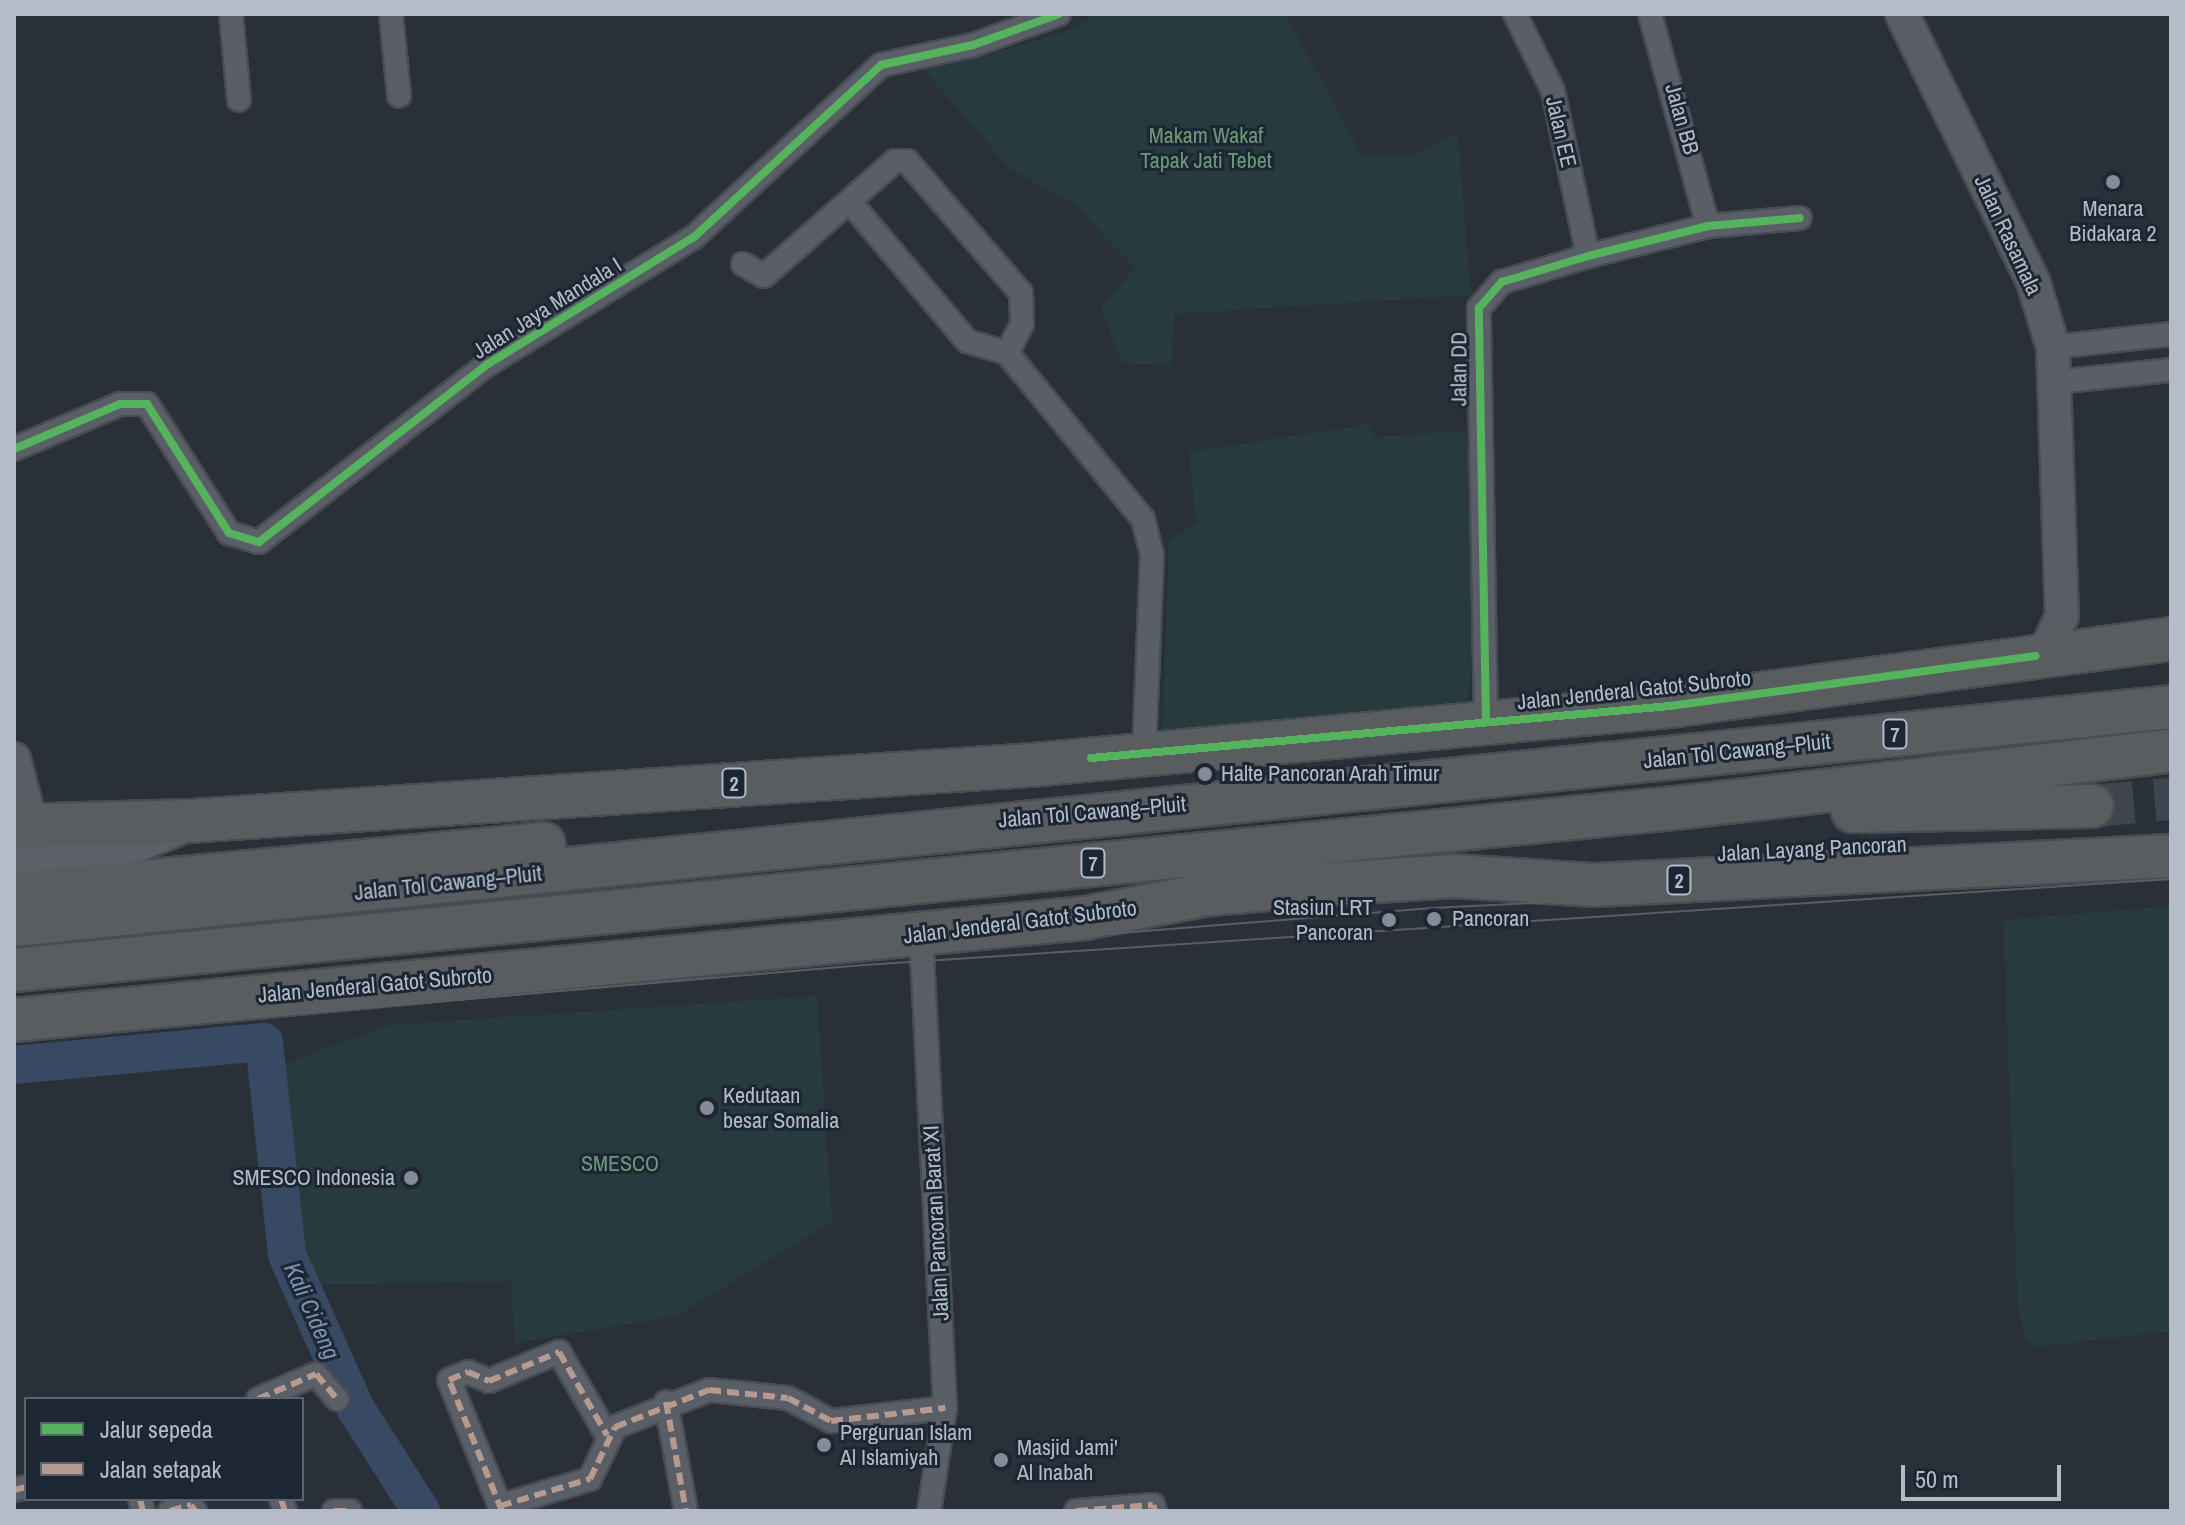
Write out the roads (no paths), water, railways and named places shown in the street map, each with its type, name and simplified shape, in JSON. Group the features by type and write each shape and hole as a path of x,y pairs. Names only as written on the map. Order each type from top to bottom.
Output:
{"highway":[{"name":"Jalan Jenderal Gatot Subroto","path":"20,836 190,821 1144,753 1486,722 1701,702 2060,640 2171,639"},
{"path":"2018,721 2171,690"},
{"name":"Jalan Tol Cawang–Pluit","path":"14,925 149,916 1008,819 2171,707"},
{"name":"Jalan Tol Cawang–Pluit","path":"14,970 1684,807 2171,751"},
{"path":"1684,807 2092,806"},
{"path":"14,894 110,880 596,839 1008,819"},
{"name":"Jalan Layang Pancoran","path":"1454,876 1801,849 2171,831"},
{"name":"Jalan Jenderal Gatot Subroto","path":"14,1020 1085,918 1208,894 1454,876 1595,885 2171,856"},
{"path":"14,874 110,880"}],"street":[{"path":"231,14 239,100"},
{"path":"391,14 399,96"},
{"name":"Jalan Jaya Mandala I","path":"14,449 120,404 147,404 229,533 259,542 488,364 694,237 881,65 973,45 1059,14"},
{"name":"Jalan EE","path":"1515,14 1553,91 1588,256"},
{"name":"Jalan BB","path":"1650,14 1708,226"},
{"name":"Jalan Rasamala","path":"1902,14 2033,281 2053,347 2060,640"},
{"path":"743,264 764,276 895,161 907,161 1021,293 1022,324 1007,353"},
{"path":"850,202 967,341 1007,353 1143,519 1150,538 1144,753"},
{"name":"Jalan DD","path":"1486,722 1479,308 1502,282 1588,256 1708,226 1800,218"},
{"path":"2053,347 2171,334"},
{"path":"2056,382 2171,370"},
{"path":"14,759 20,836"},
{"name":"Jalan Pancoran Barat XI","path":"921,933 945,1408 929,1511"},
{"path":"559,1352 607,1435 602,1466 590,1479 501,1508 449,1380 468,1372 489,1381 559,1352"},
{"path":"263,1397 316,1374 337,1399"},
{"path":"607,1435 666,1402 709,1390 753,1392 788,1398 831,1421 945,1408"},
{"path":"666,1402 686,1511"},
{"path":"170,1511 191,1505 195,1511"},
{"path":"1076,1511 1153,1505 1155,1511"},
{"path":"334,1511 350,1511"}],"waterway":[{"name":"Kali Cideng","path":"14,1065 264,1042 287,1255 356,1409 421,1511"}],"tunnel":[{"path":"2092,806 2171,799"}],"tram line":[{"path":"14,1038 864,965 2171,879"},
{"path":"14,1021 1433,908 1899,884"}],"place":[{"name":"Menara Bidakara 2","path":"2113,182"},
{"name":"Halte Pancoran Arah Timur","path":"1205,774"},
{"name":"Pancoran","path":"1434,919"},
{"name":"Stasiun LRT Pancoran","path":"1389,920"},
{"name":"Kedutaan besar Somalia","path":"707,1108"},
{"name":"SMESCO Indonesia","path":"411,1178"},
{"name":"Perguruan Islam Al Islamiyah","path":"824,1445"},
{"name":"Masjid Jami' Al Inabah","path":"1001,1460"}],"park label":[{"name":"Makam Wakaf Tapak Jati Tebet","path":"1206,148"},
{"name":"SMESCO","path":"620,1164"}]}
